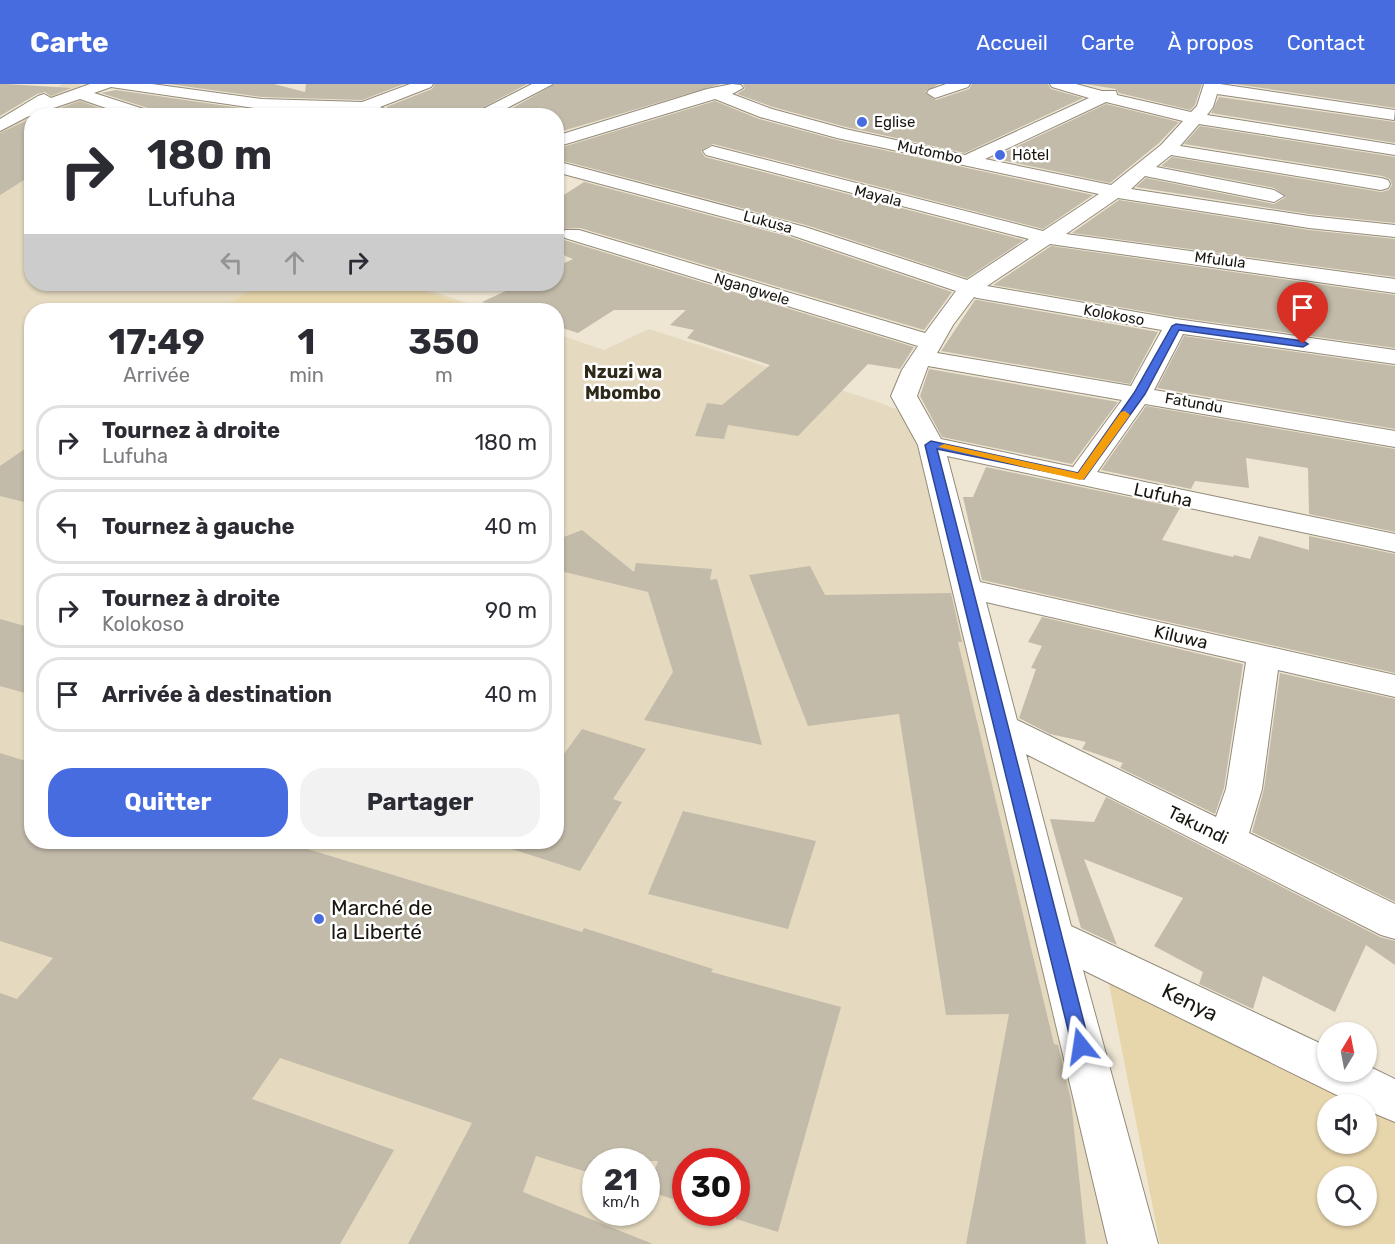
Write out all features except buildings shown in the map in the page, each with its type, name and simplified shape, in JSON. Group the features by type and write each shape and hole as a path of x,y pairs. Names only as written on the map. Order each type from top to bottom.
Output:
{"street":[{"path":"34,108 69,89 105,84"},
{"path":"117,84 262,104 370,108"},
{"path":"391,84 419,86"},
{"path":"494,108 545,84"},
{"path":"564,139 713,92 754,84"},
{"path":"936,93 962,84"},
{"path":"1058,84 1099,98 1378,137"},
{"path":"364,106 419,86"},
{"path":"1133,1244 1053,936 931,445 904,396 942,323 973,289 1012,263 1044,237 1115,192 1167,149 1200,113 1211,86 1394,115"},
{"path":"968,160 1099,98 1130,87"},
{"path":"69,89 125,108"},
{"name":"Mutombo","path":"713,92 788,119 1115,192 1264,216 1395,231"},
{"path":"1200,113 1395,150"},
{"path":"0,126 24,114"},
{"path":"1179,134 1279,152 1356,161"},
{"path":"1167,149 1381,184"},
{"name":"Mayala","path":"712,152 1044,237"},
{"name":"Lukusa","path":"564,168 798,231 973,289"},
{"path":"1141,170 1274,196"},
{"name":"Ngangwele","path":"572,234 927,351"},
{"name":"Mfulula","path":"1044,237 1238,262 1395,286"},
{"name":"Kolokoso","path":"973,289 1176,326 1395,357"},
{"path":"1080,477 1139,394 1176,326"},
{"name":"Fatundu","path":"927,351 1139,394 1395,439"},
{"name":"Lufuha","path":"931,445 1395,543"},
{"name":"Kiluwa","path":"967,588 1395,686"},
{"path":"1228,840 1244,789 1263,656"},
{"name":"Takundi","path":"1001,727 1395,923"},
{"name":"Kenya","path":"1053,936 1317,1064"},
{"path":"1355,1082 1395,1101"}],"shaded area":[{"path":"63,84 78,84 91,93 131,108 24,108 24,291 431,291 468,303 24,303 24,849 564,849 564,336 604,350 649,329 878,402 914,416 1150,1244 0,1244 0,120"},
{"path":"248,291 423,291 460,303 230,303"},
{"path":"1105,964 1317,1068 1317,1082 1346,1082 1370,1094 1317,1094 1317,1154 1377,1154 1377,1097 1395,1106 1395,1244 1160,1244"}],"slow traffic":[{"path":"944,447 1080,477 1125,415"}],"place":[{"name":"Eglise","path":"862,122"},
{"name":"Hôtel","path":"1000,155"},
{"name":"Marché de la Liberté","path":"319,919"}],"district":[{"name":"Nzuzi wa Mbombo","path":"623,382"}],"route":[{"path":"1081,1046 931,445 1080,477 1139,394 1176,326 1303,344"}]}
